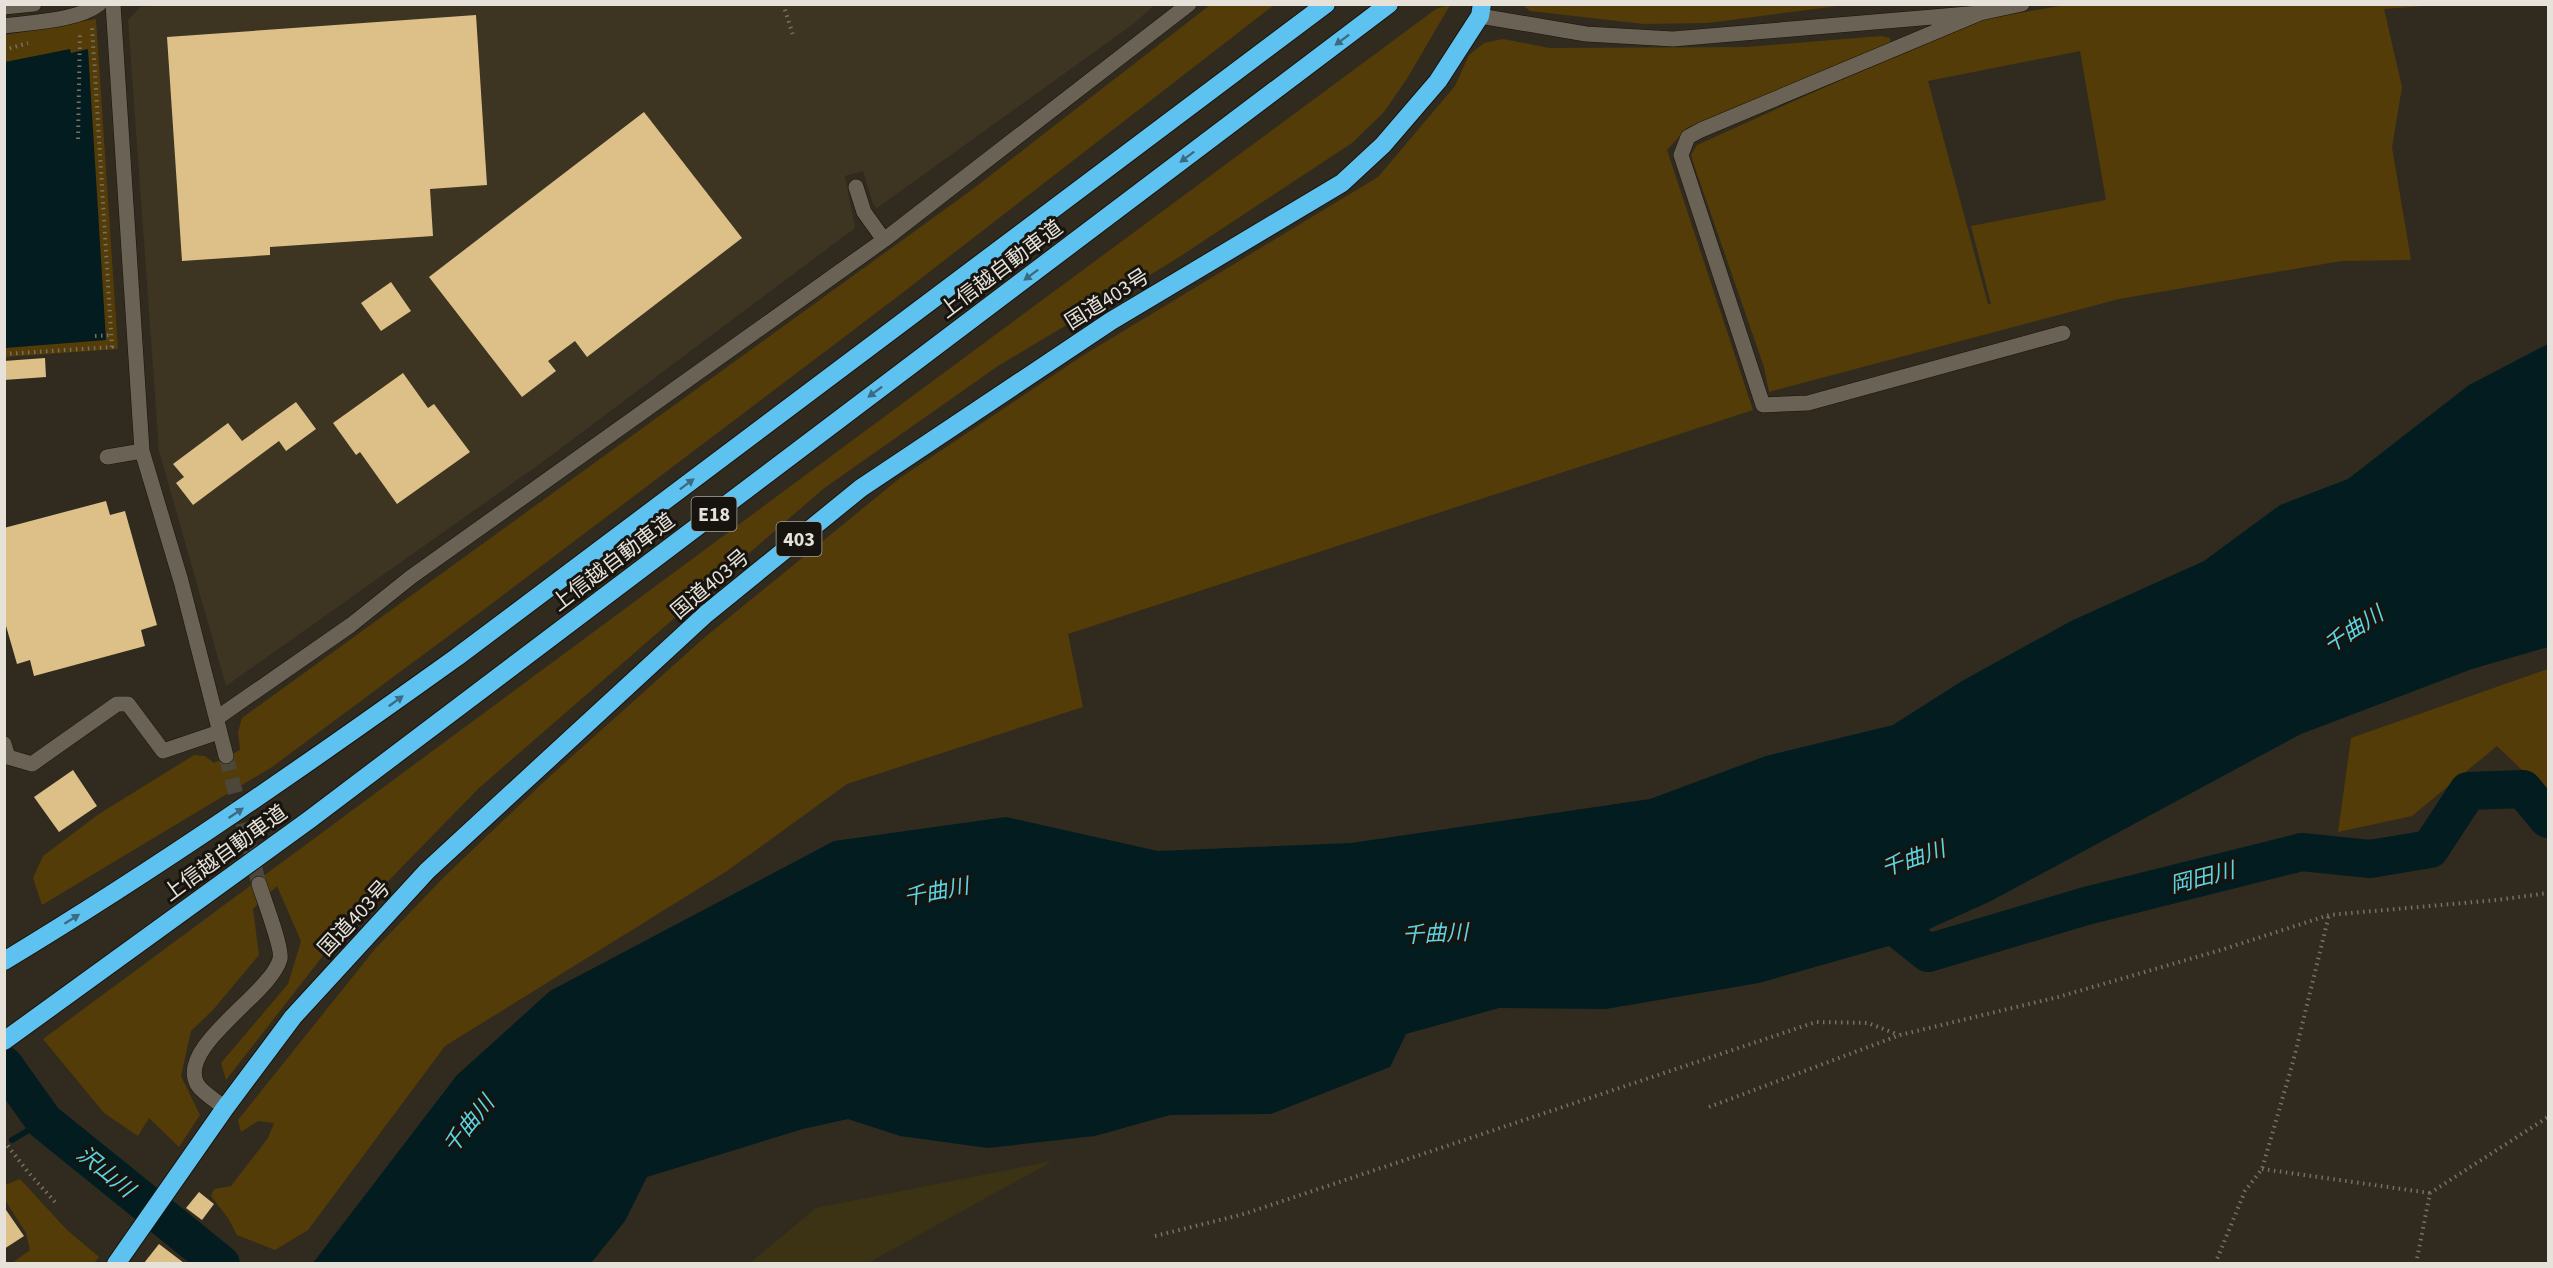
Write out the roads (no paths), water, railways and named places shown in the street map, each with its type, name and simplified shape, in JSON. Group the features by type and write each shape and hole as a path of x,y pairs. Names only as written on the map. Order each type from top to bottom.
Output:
{"highway":[{"name":"上信越自動車道","path":"4,961 207,832 311,762 457,657 1326,4"},
{"name":"上信越自動車道","path":"4,1041 309,820 1389,4"},
{"name":"国道403号","path":"116,1263 225,1108 293,1017 427,871 706,615 861,488 1112,321 1342,183 1383,145 1438,81 1481,10"}],"street":[{"path":"4,7 34,4"},
{"path":"113,4 142,451 181,581 226,756"},
{"path":"4,744 8,757 32,764 117,704 128,704 163,751 195,738 218,725 411,577 884,240 1190,4"},
{"path":"1481,10 1586,34 1674,39 1980,13 2022,4"},
{"path":"4,26 76,15 95,7"},
{"path":"1980,13 1701,130 1688,137 1681,155 1763,405 1808,403 2063,333"},
{"path":"856,187 864,212 884,240"},
{"path":"107,457 142,451"},
{"path":"225,1108 197,1085 194,1071 214,1033 263,987 276,969 281,956 259,884"}],"water":[{"path":"70,49 71,53 88,49 106,340 5,348 5,62"},
{"name":"千曲川","path":"2548,344 2548,647 2472,669 2301,734 1991,901 1896,944 1759,983 1606,1009 1499,1008 1406,1034 1390,1067 1271,1114 1170,1115 1095,1136 988,1148 900,1136 848,1119 803,1129 647,1177 625,1221 591,1263 313,1263 457,1075 550,991 834,841 1006,817 1158,851 1351,843 1650,799 1766,756 1893,725 1962,681 2071,621 2204,561 2280,505 2348,479 2469,385"}],"waterway":[{"name":"岡田川","path":"1868,905 1928,953 2086,906 2302,852 2370,859 2430,849 2468,791 2523,789 2548,819"},
{"name":"沢山川","path":"4,1065 44,1121 221,1264"},
{"path":"12,1140 44,1121"}],"tunnel":[{"path":"226,756 259,884"}]}
